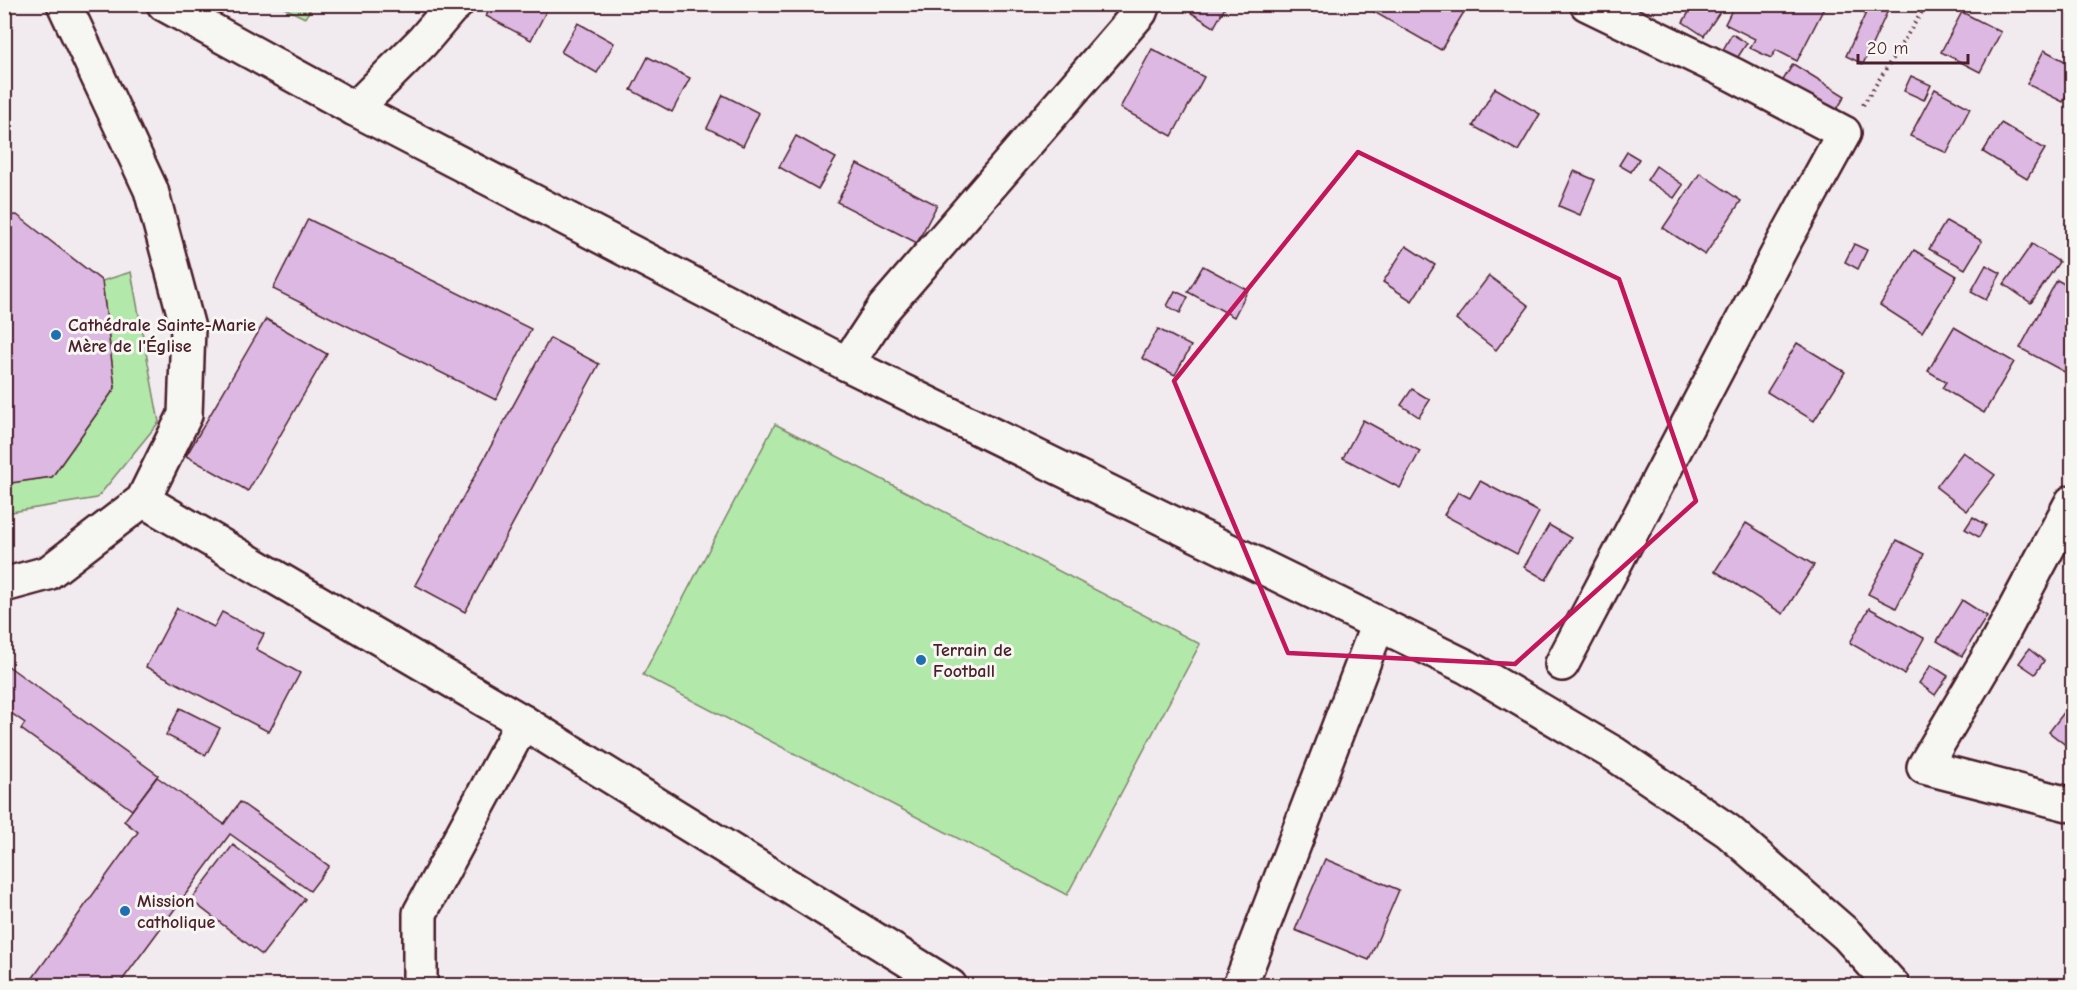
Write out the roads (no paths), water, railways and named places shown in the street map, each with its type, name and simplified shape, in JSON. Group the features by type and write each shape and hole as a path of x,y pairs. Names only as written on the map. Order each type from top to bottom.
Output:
{"street":[{"path":"4,585 48,573 143,500 185,415 188,328 151,190 64,4"},
{"path":"164,4 355,109 847,364 1467,667 1613,753 1728,831 1847,935 1893,986"},
{"path":"355,109 422,42 456,4"},
{"path":"847,364 884,308 1140,12 1143,4"},
{"path":"1562,664 1784,242 1844,133 1734,75 1587,4"},
{"path":"143,500 523,722 950,986"},
{"path":"2073,502 1995,647 1924,767 2073,805"},
{"path":"1240,986 1378,624"},
{"path":"420,986 420,913 523,722"}],"place":[{"name":"Cathédrale Sainte-Marie Mère de l'Église","path":"56,335"},
{"name":"Terrain de Football","path":"921,660"},
{"name":"Mission catholique","path":"125,911"}]}
